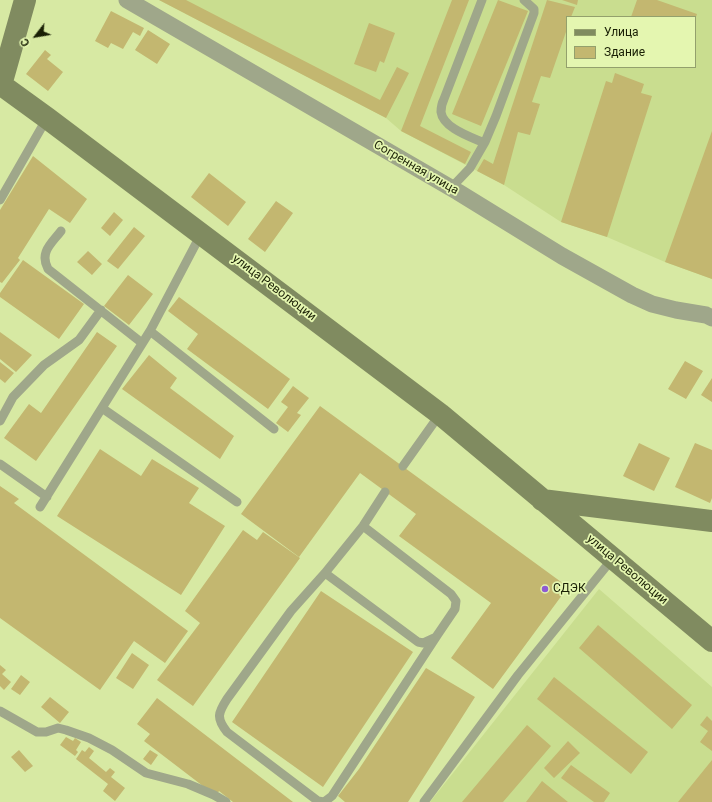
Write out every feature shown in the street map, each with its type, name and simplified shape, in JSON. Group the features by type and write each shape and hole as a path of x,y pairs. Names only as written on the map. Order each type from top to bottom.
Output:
{"main road":[{"path":"0,84 25,0"},
{"name":"улица Революции","path":"0,84 440,414 712,641"},
{"path":"542,500 712,521"}],"street":[{"name":"Согренная улица","path":"128,0 451,188 562,256 632,295 652,304 706,315 712,318"}],"lane":[{"path":"482,0 444,99 441,113 451,127 484,143"},
{"path":"451,188 470,168 484,143 496,116 534,13 534,9 524,0"},
{"path":"0,198 47,118"},
{"path":"61,231 45,252 44,258 48,268 142,343"},
{"path":"40,507 150,331 201,234"},
{"path":"0,421 13,397 44,365 79,340 100,310"},
{"path":"150,331 274,429"},
{"path":"102,408 237,502"},
{"path":"403,466 440,414"},
{"path":"0,464 47,497"},
{"path":"363,526 451,594 456,601 455,609 332,796 324,802 318,801 227,732 222,726 219,715 227,699 291,611 326,573 363,526 385,492"},
{"path":"424,802 518,675 613,558"},
{"path":"326,573 418,642 428,641 436,637 438,634"},
{"path":"0,711 37,732 46,732 58,728 88,738 112,750 146,773 188,784 226,802"}],"shaded area":[{"path":"159,0 712,0 712,279 665,262 607,237 561,222 504,185 401,131 386,118"},
{"path":"599,589 712,687 712,802 430,802"}],"building":[{"path":"159,0 186,0 380,100 397,67 409,73 386,118"},
{"path":"452,0 469,0 420,126 471,152 465,164 401,131"},
{"path":"498,0 528,11 481,126 452,114"},
{"path":"547,0 575,7 571,16 566,16 566,32 550,78 541,76 532,102 540,104 530,135 518,132 504,185 477,171 484,159 493,164"},
{"path":"562,0 578,0 577,5"},
{"path":"637,0 657,0 697,14 696,17 631,16"},
{"path":"111,11 144,28 140,36 133,32 123,49 111,43 108,48 95,41"},
{"path":"369,23 395,33 384,63 380,61 376,72 354,64"},
{"path":"148,30 170,44 157,64 135,50"},
{"path":"45,50 51,55 47,59 63,72 48,91 26,74"},
{"path":"615,73 644,84 641,93 652,96 607,237 561,222 606,81 612,83"},
{"path":"712,131 712,279 665,262"},
{"path":"33,156 87,199 70,223 49,209 18,258 20,260 2,283 0,282 0,210"},
{"path":"209,173 246,202 228,226 191,197"},
{"path":"276,201 293,213 265,252 248,239"},
{"path":"114,212 123,220 110,236 101,228"},
{"path":"134,227 145,236 118,269 107,261"},
{"path":"88,251 102,264 92,275 77,262"},
{"path":"23,260 84,304 59,339 0,297 0,293"},
{"path":"128,275 153,294 129,325 104,306"},
{"path":"179,297 290,379 268,409 187,349 198,334 168,311"},
{"path":"0,332 32,355 16,372 0,359"},
{"path":"97,332 117,346 36,461 4,438 29,404 41,413"},
{"path":"149,355 177,378 170,388 234,436 220,459 122,389"},
{"path":"685,361 703,371 686,399 668,389"},
{"path":"0,362 14,373 5,383 0,379"},
{"path":"712,378 712,402 701,395"},
{"path":"293,386 309,398 297,413 301,415 288,432 276,423 288,407 281,402"},
{"path":"320,406 568,587 493,689 451,658 491,603 399,536 416,514 360,473 299,557 241,514"},
{"path":"639,443 670,458 654,491 623,476"},
{"path":"695,443 712,450 712,498 710,503 675,487"},
{"path":"100,449 141,476 152,459 199,488 189,503 225,526 181,595 57,516"},
{"path":"0,486 19,499 14,503 188,631 165,663 134,641 100,690 0,618"},
{"path":"243,530 257,540 263,532 300,558 193,706 157,680 200,623 185,611"},
{"path":"321,591 413,652 323,787 232,722"},
{"path":"598,625 692,705 672,729 579,648"},
{"path":"132,653 149,665 133,689 116,678"},
{"path":"0,665 6,670 2,674 11,682 4,690 0,686"},
{"path":"426,668 475,697 408,802 345,802 338,796 359,769"},
{"path":"21,675 30,682 20,695 11,689"},
{"path":"554,677 648,752 631,774 537,699"},
{"path":"50,697 69,712 60,723 41,707"},
{"path":"157,698 293,802 233,802 219,791 216,796 144,741 150,734 137,724"},
{"path":"707,716 712,721 712,751 700,742 708,731 700,725"},
{"path":"527,725 551,746 503,802 462,802"},
{"path":"66,737 73,741 75,738 81,742 76,750 78,752 75,756 60,745"},
{"path":"568,741 580,753 554,778 544,768"},
{"path":"89,747 94,751 89,758 106,772 110,768 115,772 111,777 125,788 115,801 103,791 108,784 76,759 82,750 85,752"},
{"path":"19,750 33,766 25,772 11,757"},
{"path":"150,750 158,755 151,765 143,759"},
{"path":"712,760 712,802 678,802"},
{"path":"571,765 610,793 604,802 594,802 561,778"},
{"path":"542,781 568,802 526,802"}],"place":[{"name":"СДЭК","path":"545,589"}]}
